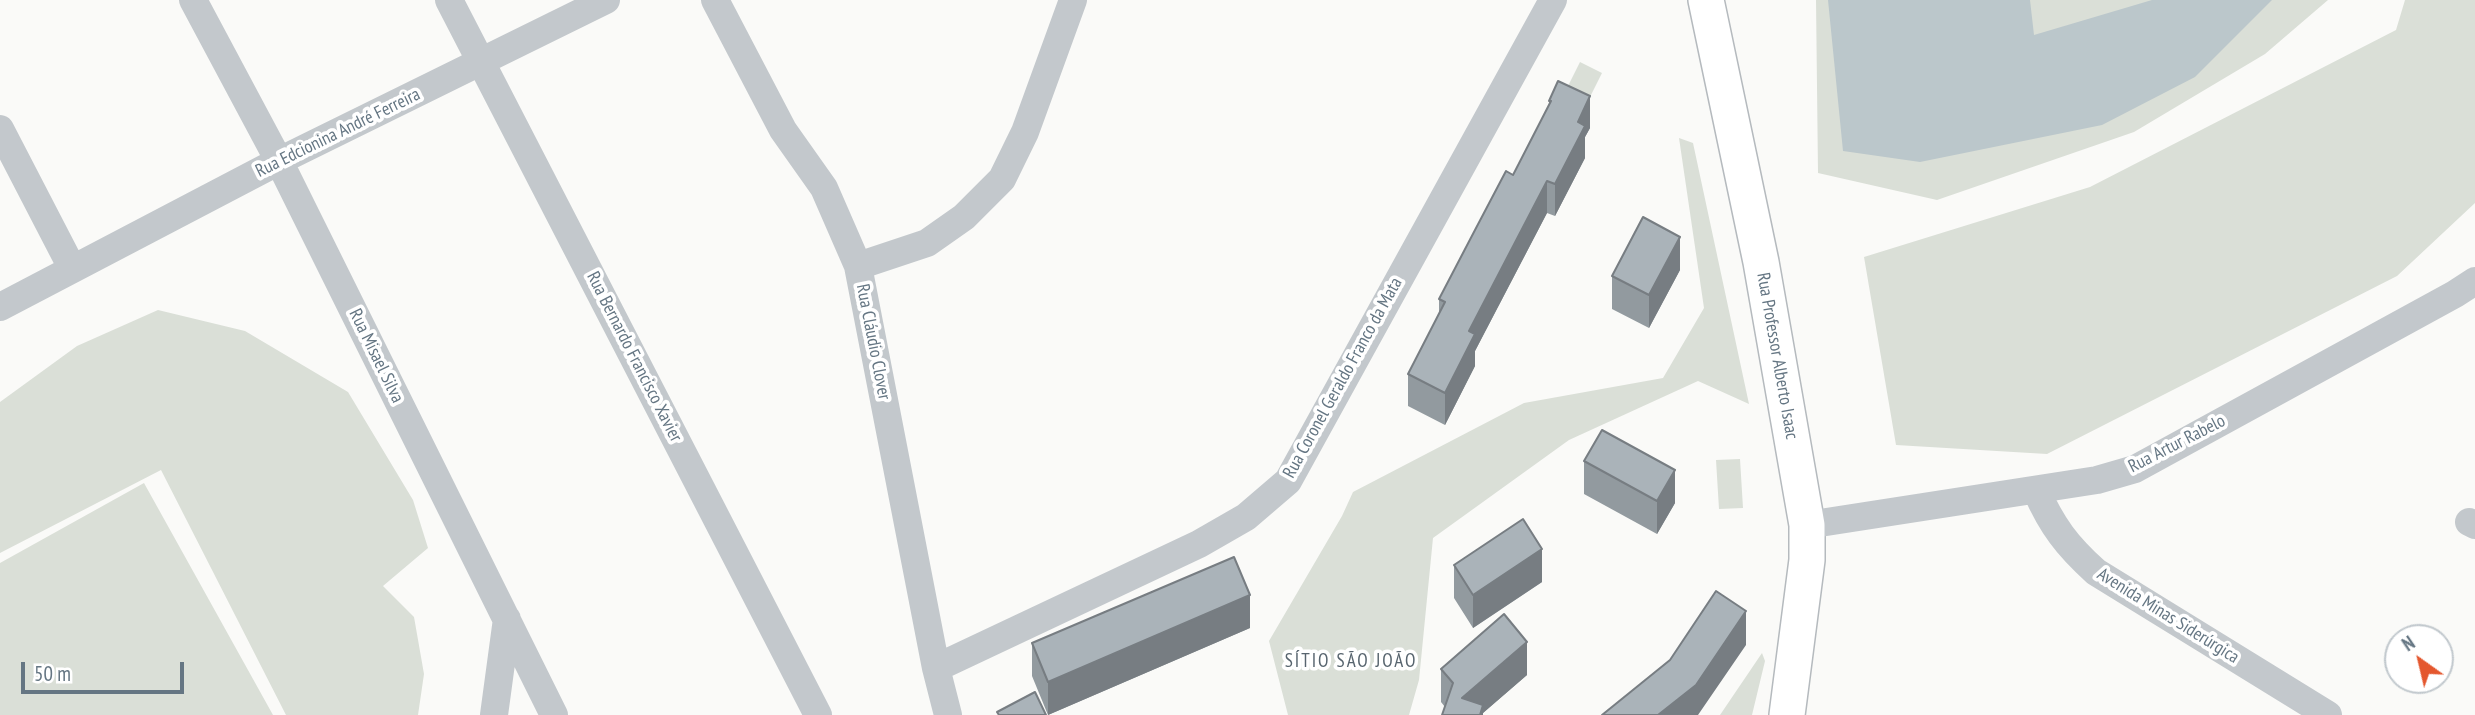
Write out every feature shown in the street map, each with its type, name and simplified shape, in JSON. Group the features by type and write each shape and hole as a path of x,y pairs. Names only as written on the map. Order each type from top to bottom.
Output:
{"main road":[{"name":"Rua Professor Alberto Isaac","path":"1706,0 1760,262 1807,526 1807,560 1787,715"}],"street":[{"name":"Rua Misael Silva","path":"193,0 279,161 554,715"},
{"name":"Rua Bernardo Francisco Xavier","path":"449,0 818,715"},
{"name":"Rua Edcionina André Ferreira","path":"0,307 279,161 606,0"},
{"name":"Rua Cláudio Clover","path":"715,0 783,130 824,188 858,266 936,668 948,715"},
{"path":"858,266 927,243 964,217 1002,179 1025,132 1073,0"},
{"name":"Rua Coronel Geraldo Franco da Mata","path":"936,668 1199,544 1246,517 1288,481 1553,0"},
{"path":"0,129 72,268"},
{"name":"Rua Artur Rabelo","path":"1807,526 2097,480 2135,469 2455,295 2475,281"},
{"name":"Avenida Minas Siderúrgica","path":"2036,490 2049,519 2075,553 2096,572 2328,715"},
{"path":"494,715 507,620"}],"shaded area":[{"path":"1816,0 2328,0 2265,54 2134,132 1937,200 1818,173"},
{"path":"1828,0 2030,0 2034,35 2152,0 2272,0 2195,77 2102,125 1920,162 1843,151"},
{"path":"2405,0 2475,0 2475,203 2397,276 2047,454 1896,445 1864,257 2090,187 2396,30"},
{"path":"1580,62 1602,73 1579,119 1557,108"},
{"path":"1679,138 1693,143 1749,404 1698,381 1569,440 1433,538 1419,680 1409,715 1288,715 1269,641 1342,516 1353,492 1524,403 1663,378 1704,308"},
{"path":"158,310 245,331 348,392 413,500 428,548 383,586 414,617 424,674 418,715 286,715 161,470 0,553 0,402 77,346"},
{"path":"1740,459 1743,508 1719,509 1716,460"},
{"path":"144,483 273,715 0,715 0,563"},
{"path":"1762,653 1765,661 1752,715 1720,715"}],"building":[{"path":"1558,81 1590,96 1578,122 1585,126 1555,184 1547,181 1469,331 1475,334 1445,393 1408,374 1445,302 1439,299 1506,171 1513,175 1551,101"},
{"path":"1643,217 1680,237 1649,295 1612,276"},
{"path":"1602,430 1675,470 1657,501 1584,461"},
{"path":"1523,519 1542,549 1473,595 1454,565"},
{"path":"1234,557 1250,595 1048,682 1032,643"},
{"path":"1716,591 1746,611 1696,685 1658,715 1602,715 1670,660"},
{"path":"1504,614 1527,642 1462,698 1483,705 1480,715 1442,715 1453,683 1441,669"},
{"path":"1035,692 1046,715 999,715 997,712"}],"district":[{"name":"SÍTIO SÃO JOÃO","path":"1351,662"}]}
